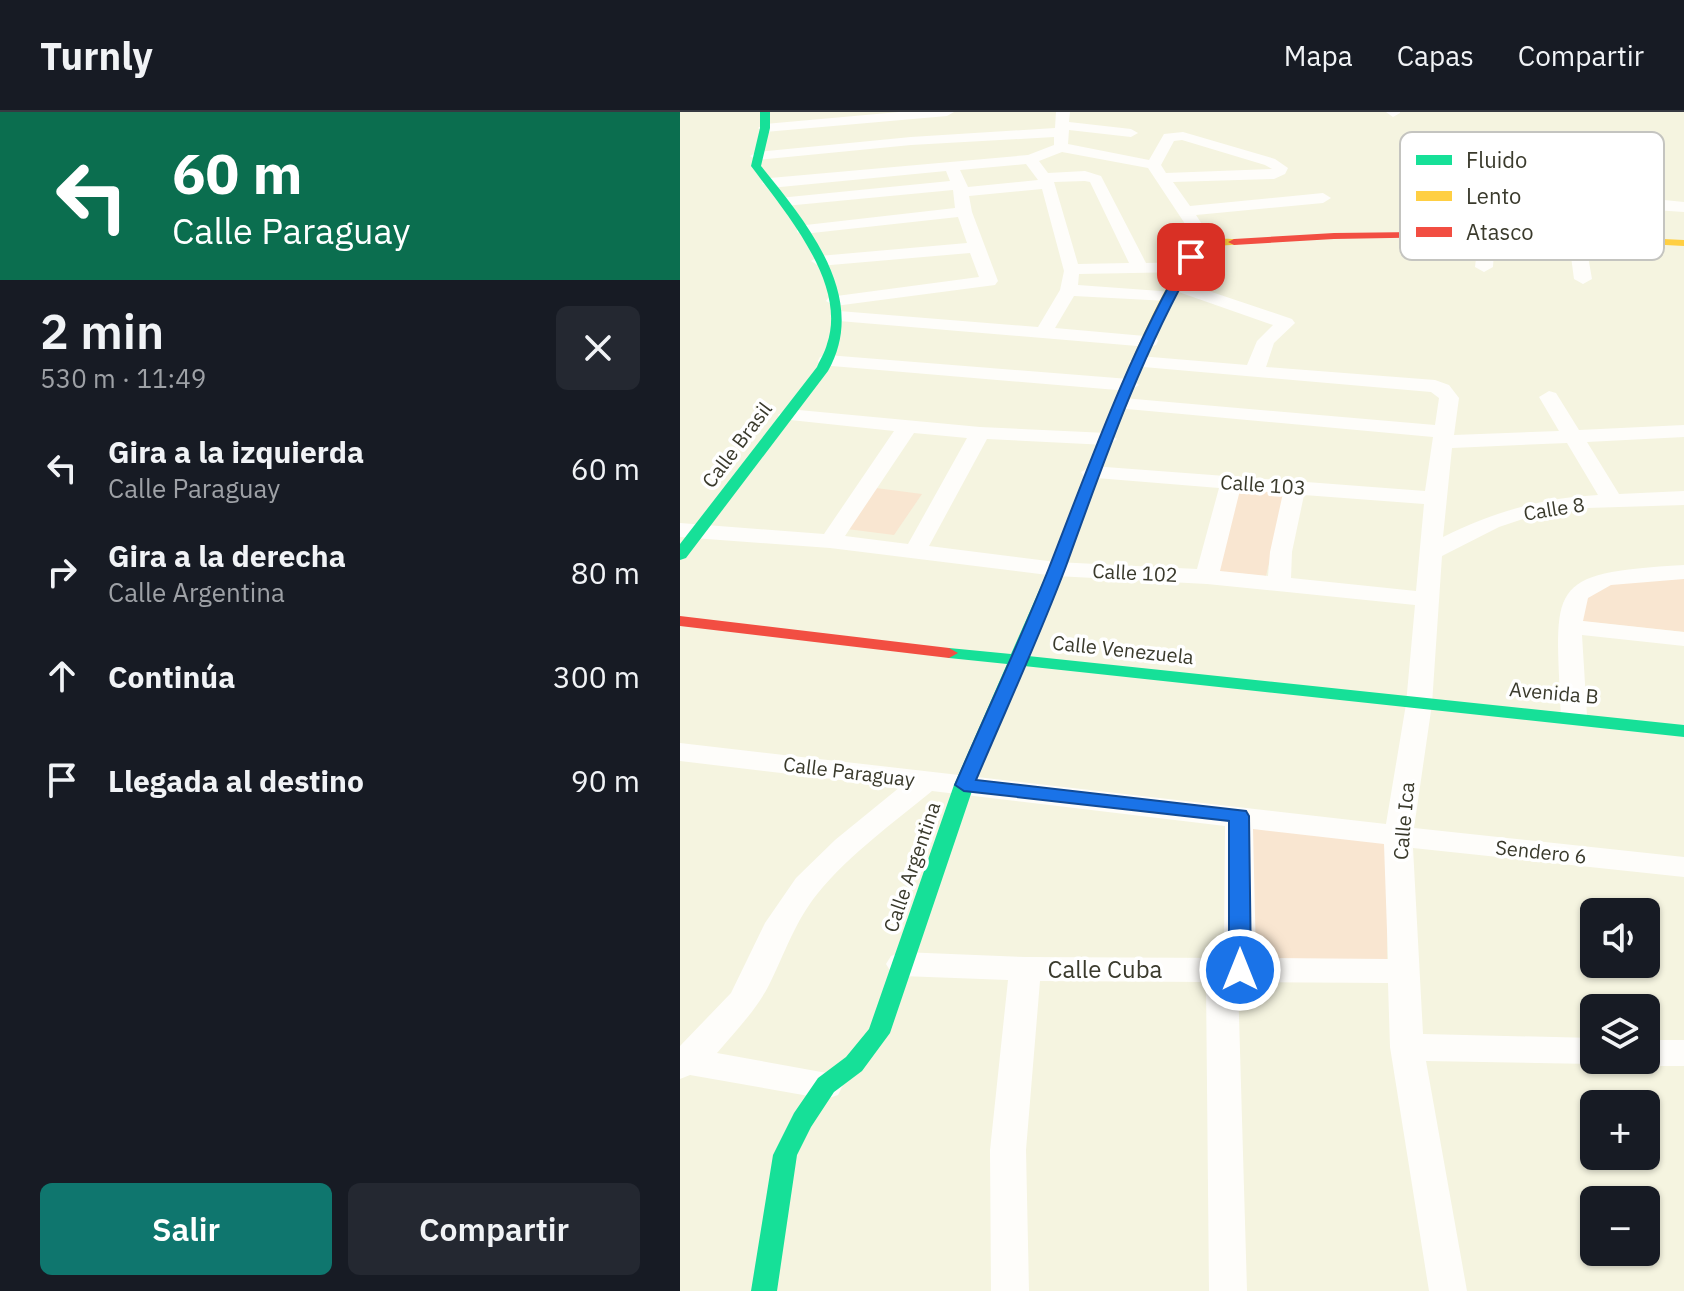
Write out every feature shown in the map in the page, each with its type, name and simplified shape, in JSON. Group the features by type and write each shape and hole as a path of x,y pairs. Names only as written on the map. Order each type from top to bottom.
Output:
{"street":[{"path":"837,308 803,229 756,166 765,120 947,112"},
{"path":"911,113 913,168"},
{"path":"757,156 1062,129 1131,133"},
{"path":"770,183 1030,159 1062,129"},
{"path":"1062,129 1158,172 1274,174 1280,171 1277,165 1270,162 1178,136 1169,137 1158,172"},
{"path":"1030,159 1046,181 1071,269 1069,290 1043,333"},
{"path":"837,308 985,283 990,279 964,212 962,188 950,165"},
{"path":"1158,172 1207,244 1400,235"},
{"path":"785,201 1085,176 1096,179 1139,266"},
{"path":"1187,211 1323,198"},
{"path":"1664,205 1684,207"},
{"path":"803,229 964,212"},
{"path":"1664,242 1684,243"},
{"name":"Calle Argentina","path":"764,1291 785,1155 802,1120 826,1085 854,1064 879,1033 964,785 1056,569 1092,472 1172,291 1191,257 1207,244"},
{"path":"819,261 976,247"},
{"path":"1484,267 1485,260"},
{"path":"1580,260 1583,279"},
{"path":"1071,269 1185,267"},
{"path":"1069,290 1172,291 1286,323 1266,341 1255,370 1139,362"},
{"path":"837,308 1043,333 1149,341"},
{"name":"Calle Brasil","path":"680,555 690,530 788,415 827,361 838,341 837,308"},
{"path":"827,361 1126,394 1442,437 1572,437 1684,431"},
{"name":"Calle Ica","path":"1255,370 1435,386 1449,398 1435,498 1419,704 1398,837 1407,1047 1448,1291"},
{"path":"1549,397 1614,503"},
{"path":"788,415 980,433 1107,439"},
{"path":"830,541 908,426"},
{"path":"915,551 980,433"},
{"name":"Calle 103","path":"1092,472 1435,498"},
{"path":"1207,577 1231,483"},
{"path":"1279,585 1281,552 1295,488"},
{"name":"Calle 8","path":"1432,552 1484,526 1527,511 1567,503 1684,498"},
{"name":"Calle 102","path":"690,530 830,541 1056,569 1207,577 1427,599"},
{"path":"1574,716 1573,604 1580,593 1595,581 1684,572"},
{"name":"Calle Venezuela","path":"680,621 1419,704"},
{"path":"1572,627 1684,639"},
{"name":"Avenida B","path":"1419,704 1574,716 1684,731"},
{"name":"Calle Paraguay","path":"680,752 1398,837"},
{"path":"682,1062 725,1023 742,1002 755,981 776,931 807,886 845,847 926,781"},
{"path":"1228,1291 1231,970 1239,816"},
{"name":"Sendero 6","path":"1398,837 1684,867"},
{"name":"Calle Cuba","path":"902,964 1025,969 1405,971"},
{"path":"1010,1291 1008,1150 1025,969"},
{"path":"1407,1047 1580,1051"},
{"path":"1660,1053 1684,1053"},
{"path":"682,1062 826,1085"}],"shaded area":[{"path":"876,488 922,494 894,535 847,529"},
{"path":"1236,489 1285,493 1266,576 1213,571"},
{"path":"1684,577 1684,632 1580,621 1583,600 1602,585"},
{"path":"1249,824 1387,841 1387,966 1248,964"}],"traffic: fast":[{"path":"680,555 823,368 835,343 837,316 832,289 821,261 790,210 756,166 765,128 765,112"},
{"path":"764,1291 785,1155 802,1120 826,1085 854,1064 879,1033 964,785 1057,568 1087,487"},
{"path":"949,653 1684,731"}],"traffic: slow":[{"path":"1087,487 1168,296 1191,257 1207,244 1234,242"},
{"path":"1664,242 1684,243"}],"traffic: jam":[{"path":"1234,242 1400,235"},
{"path":"680,621 949,653"}],"route":[{"path":"1191,257 1168,296 1129,385 1056,569 964,785 1239,816 1240,970"}]}
